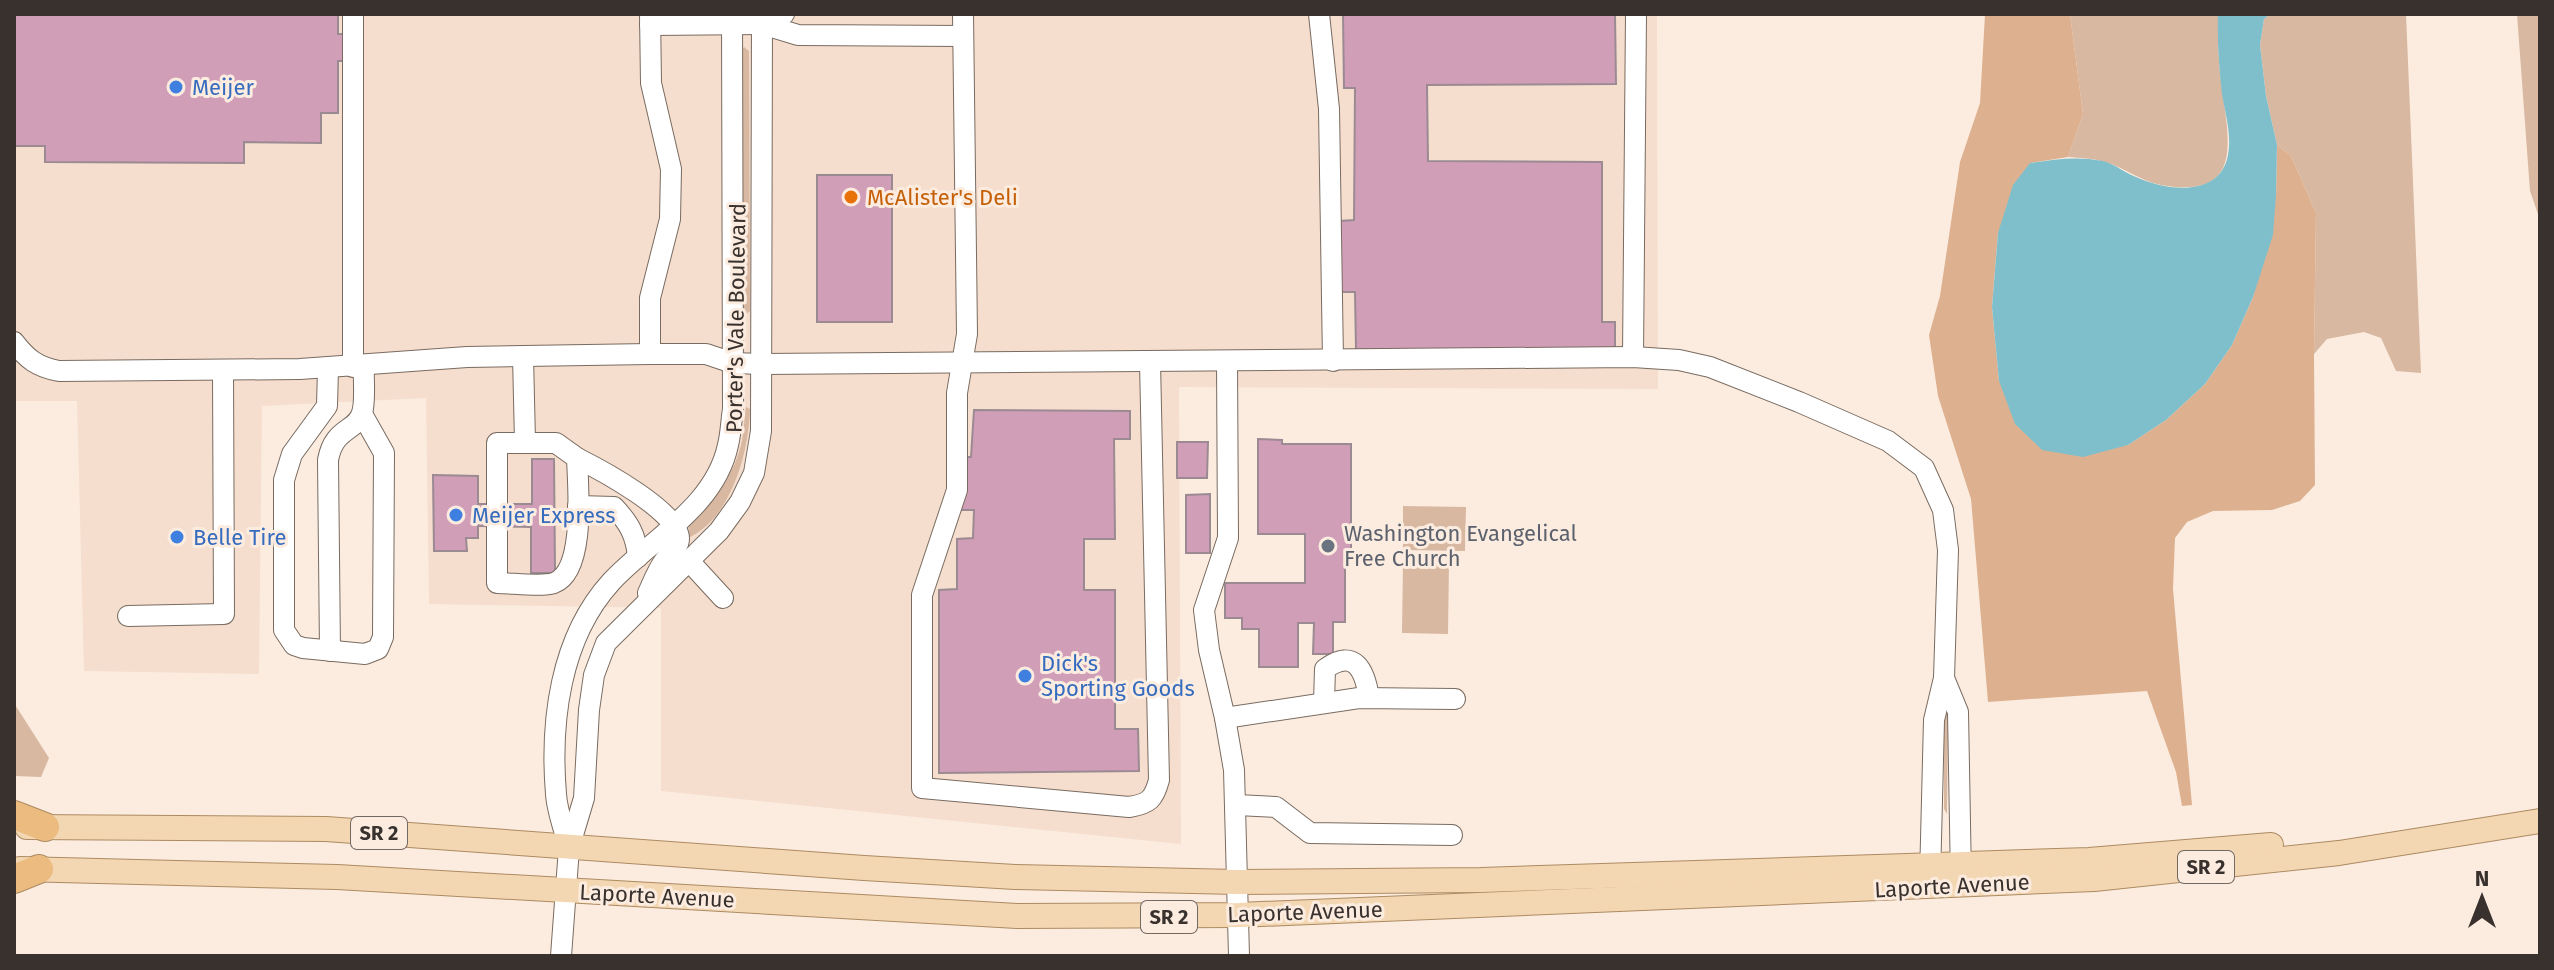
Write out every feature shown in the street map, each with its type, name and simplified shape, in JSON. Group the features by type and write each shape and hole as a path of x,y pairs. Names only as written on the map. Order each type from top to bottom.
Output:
{"highway":[{"path":"14,815 45,827"}],"main road":[{"name":"Laporte Avenue","path":"22,872 337,877 1017,916 1239,915 1930,876 2094,879 2339,853 2540,821"},
{"name":"Laporte Avenue","path":"14,827 326,829 1015,877 1237,882 1481,880 1735,869 1930,876"}],"street":[{"path":"328,368 327,406 292,454 284,480 284,630 294,645 372,653 378,649 383,637 384,453 362,414 358,366 353,14"},
{"path":"650,354 650,298 670,219 671,169 651,83 650,19 762,19 784,14"},
{"path":"963,14 967,334 957,393 957,490 922,595 922,788 1129,807 1145,805 1155,796 1159,780 1150,362"},
{"path":"1319,14 1329,109 1333,361"},
{"path":"1633,357 1636,14"},
{"name":"Porter's Vale Boulevard","path":"569,848 556,797 559,697 568,658 584,619 610,583 675,526 703,495 718,472 728,447 733,409 732,19"},
{"path":"762,19 798,35 963,36"},
{"name":"Porter's Vale Boulevard","path":"561,956 569,848 584,798 594,675 606,643 719,531 740,502 754,473 761,431 762,19"},
{"path":"14,342 35,365 59,371 328,368 467,357 706,354 733,363 762,364 1633,357 1679,360 1723,372 1888,441 1924,468 1943,510 1948,550 1944,678 1934,720 1930,876"},
{"path":"523,356 525,442"},
{"path":"1227,361 1228,538 1204,610 1209,650 1225,718 1237,805 1239,956"},
{"path":"128,616 224,614 223,370"},
{"path":"330,651 328,460 331,446 338,436 362,414"},
{"path":"577,458 575,555 567,574 553,583 497,583 497,443 556,443 577,458 620,480 675,526 679,538 675,549 663,562 641,608"},
{"path":"578,506 614,507 628,522 636,539 638,557"},
{"path":"689,561 723,598"},
{"path":"1324,702 1325,669 1335,661 1349,660 1360,666 1366,676 1369,698"},
{"path":"1944,678 1958,712 1961,875"},
{"path":"1225,718 1369,698 1455,699"},
{"path":"1237,805 1276,807 1310,833 1452,835"}],"shaded area":[{"path":"14,14 1657,14 1658,389 1179,387 1181,844 661,791 661,608 429,604 426,398 262,406 259,674 84,671 77,401 14,401"},
{"path":"1985,14 2070,14 2083,114 2068,157 2031,163 1998,233 1992,307 1999,381 2128,445 2166,420 2205,384 2232,345 2253,297 2276,196 2277,145 2291,156 2316,213 2315,485 2300,501 2272,510 2213,511 2187,522 2175,538 2173,589 2192,805 2182,806 2176,772 2147,691 1988,702 1971,499 1938,396 1929,335 1940,296 1960,162 1980,103"},
{"path":"2070,14 2218,14 2219,64 2228,143 2220,174 2208,183 2189,187 2161,185 2105,162 2068,157 2083,114"},
{"path":"2270,14 2406,14 2421,373 2396,371 2381,338 2364,332 2327,339 2314,354 2316,213 2291,156 2277,145 2266,96 2260,45 2264,19"},
{"path":"2517,14 2540,14 2540,220 2530,191"},
{"path":"744,47 749,51 750,311 746,314 743,310"},
{"path":"746,407 750,409 749,426 735,482 716,516 688,538 689,522 714,496 733,468 742,440"},
{"path":"1403,506 1466,507 1465,551 1403,550"},
{"path":"1403,561 1449,562 1448,634 1402,633"},
{"path":"14,703 49,758 41,777 14,776"},
{"path":"1944,712 1948,712 1947,814 1944,809"}],"water":[{"path":"2218,14 2270,14 2264,19 2260,45 2266,96 2277,145 2276,196 2273,235 2253,297 2232,345 2205,384 2166,420 2128,445 2083,457 2042,450 2015,424 1999,381 1992,307 1998,233 2013,185 2030,163 2067,159 2103,161 2162,186 2191,187 2215,179 2223,169 2229,147 2220,74"}],"building":[{"name":"Meijer","path":"14,14 338,14 338,34 343,34 343,61 338,61 338,113 321,113 321,143 244,142 244,163 45,162 45,146 14,146"},
{"path":"1343,14 1615,14 1616,84 1427,85 1428,161 1602,162 1602,322 1615,322 1615,349 1356,350 1355,292 1341,292 1340,221 1354,220 1355,88 1344,88"},
{"path":"817,175 892,175 892,322 817,322"},
{"path":"974,410 1130,411 1130,439 1114,439 1115,539 1084,539 1084,590 1115,590 1115,729 1138,729 1139,771 939,773 939,590 957,589 957,539 973,538 974,510 961,510 961,457 971,457"},
{"name":"Washington Evangelical Free Church","path":"1258,439 1282,440 1282,444 1351,444 1351,558 1345,558 1345,622 1333,622 1333,654 1313,654 1314,623 1298,623 1298,667 1259,667 1259,629 1242,629 1242,618 1225,618 1225,583 1305,583 1305,534 1258,534"},
{"path":"1177,442 1208,442 1207,478 1177,478"},
{"name":"Meijer Express","path":"532,459 554,459 555,573 531,573 531,527 478,526 478,504 532,504"},
{"name":"Meijer Express","path":"433,475 478,476 478,538 466,538 467,551 434,551"},
{"path":"1210,494 1210,553 1186,553 1186,495"}],"place":[{"name":"Meijer","path":"176,87"},
{"name":"McAlister's Deli","path":"851,197"},
{"name":"Meijer Express","path":"456,515"},
{"name":"Belle Tire","path":"177,537"},
{"name":"Washington Evangelical Free Church","path":"1328,546"},
{"name":"Dick's Sporting Goods","path":"1025,676"}]}
